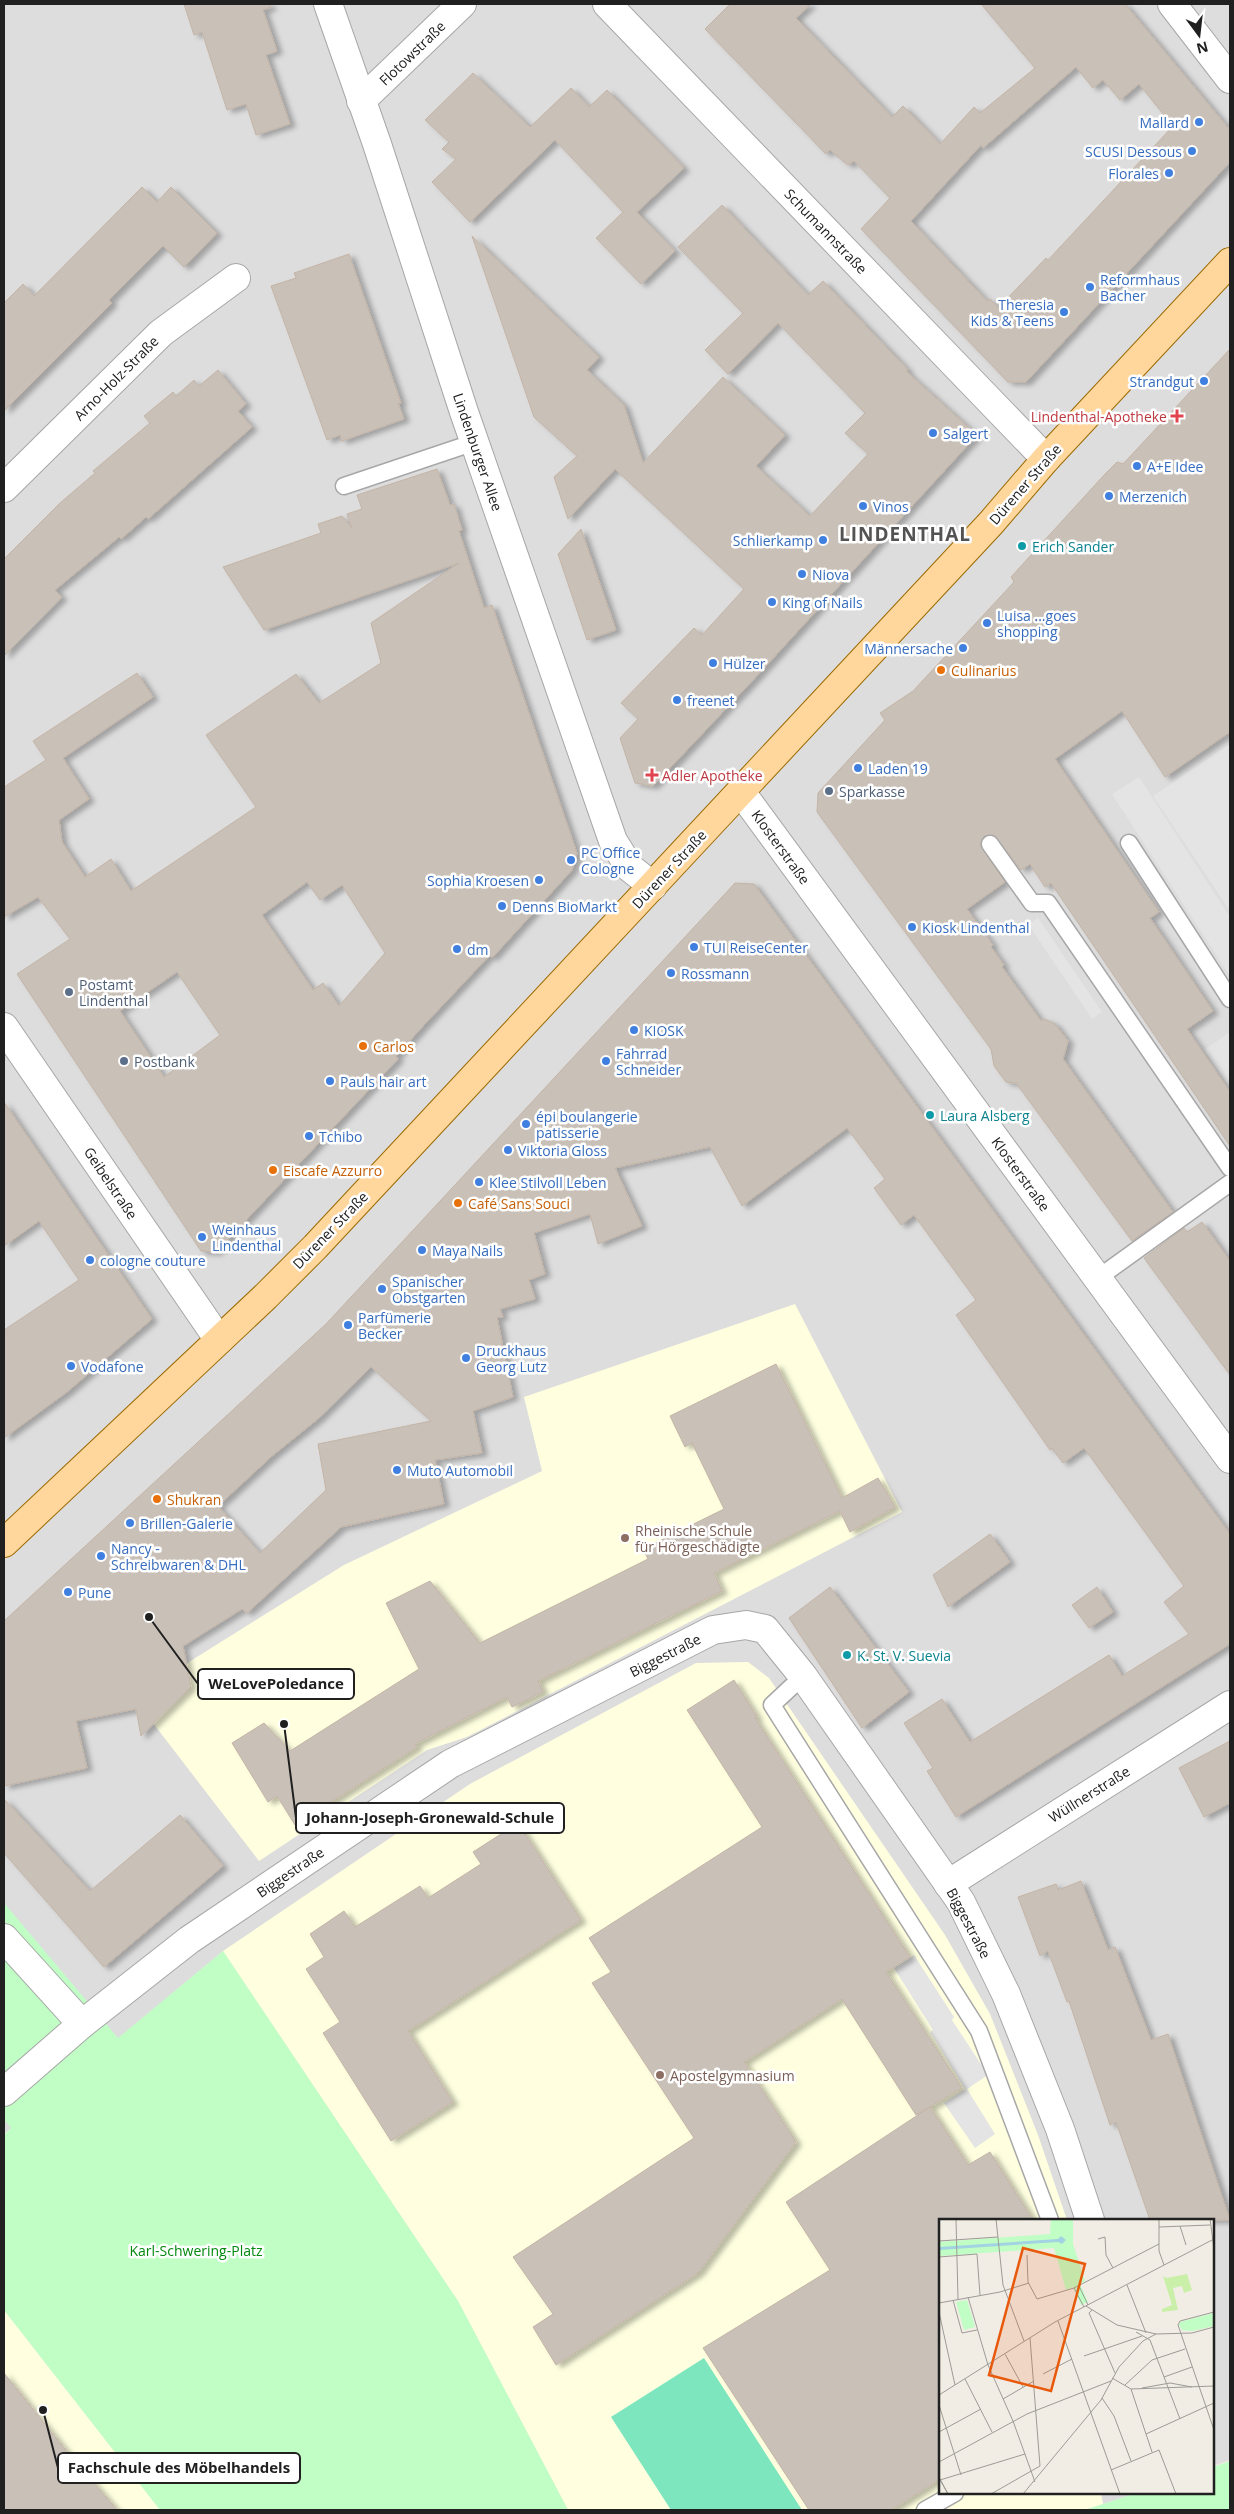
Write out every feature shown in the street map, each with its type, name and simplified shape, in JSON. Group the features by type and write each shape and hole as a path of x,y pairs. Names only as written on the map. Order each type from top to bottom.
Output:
{"main road":[{"name":"Dürener Straße","path":"4,1543 315,1247 991,523 1046,459 1230,262"}],"street":[{"name":"Lindenburger Allee","path":"328,4 475,442 613,841 630,868 653,886"},
{"name":"Flotowstraße","path":"361,101 462,4"},
{"name":"Schumannstraße","path":"607,4 1046,459"},
{"path":"1172,4 1230,79"},
{"name":"Arno-Holz-Straße","path":"4,488 161,333 236,278"},
{"name":"Klosterstraße","path":"741,792 1230,1459"},
{"name":"Geibelstraße","path":"4,1027 219,1340"},
{"name":"Biggestraße","path":"6,2085 189,1940 450,1764 713,1630 746,1625 765,1629 803,1676 961,1902 1006,1994 1060,2129 1090,2219"},
{"name":"Wüllnerstraße","path":"948,1884 1230,1705"},
{"path":"4,1938 82,2024"}],"lane":[{"path":"344,486 475,442"},
{"path":"1129,843 1230,999"},
{"path":"990,844 1032,903 1048,903 1230,1168"},
{"path":"1098,1278 1230,1183"},
{"path":"803,1676 772,1705 979,2031 1050,2219"},
{"path":"925,2510 953,2494"}],"shaded area":[{"path":"4,4 1230,4 1230,2460 1214,2466 1214,2219 939,2219 939,2494 1133,2494 1085,2510 568,2510 458,2301 223,1951 4,2134"},
{"path":"1230,744 1230,911 1153,796"},
{"path":"1139,777 1230,917 1230,976 1112,794"},
{"path":"1038,918 1102,1012 1092,1019 1028,924"},
{"path":"1230,1032 1230,1088 1204,1050"},
{"name":"Rheinische Schule für Hörgeschädigte","path":"795,1304 902,1512 467,1737 427,1750 259,1861 133,1697 344,1565 542,1471 524,1397"},
{"name":"Apostelgymnasium","path":"748,1662 769,1678 945,1935 990,2014 1038,2135 1067,2219 939,2219 939,2494 1101,2494 1103,2504 1085,2510 568,2510 458,2301 223,1951 470,1784 696,1663"},
{"path":"914,1955 954,2017 952,2020 988,2075 967,2089 995,2134 975,2148 944,2103 965,2089 930,2032 933,2030 894,1968"},
{"path":"4,2310 160,2510 4,2510"}],"green space":[{"name":"Karl-Schwering-Platz","path":"4,1903 118,2038 223,1951 458,2301 568,2510 160,2510 4,2310 4,2135 11,2128 4,2119"},
{"path":"704,2358 802,2510 671,2510 611,2417"},
{"path":"1230,2461 1230,2510 1085,2510 1133,2494 1214,2494 1214,2467"}],"building":[{"path":"184,4 270,4 271,7 263,10 277,51 266,55 290,124 256,135 246,104 227,110 202,32 194,35"},
{"path":"730,4 811,4 796,18 892,117 903,106 940,144 974,107 980,113 1035,68 981,4 1125,4 1230,130 1230,162 1026,382 1008,382 861,229 890,198 854,161 848,165 830,150 826,154 705,29","holes":["1076,67 1093,88 1103,80 1120,100 1139,84 1173,126 1048,260 1046,258 998,308 990,299 987,301 911,221 981,145 983,148"]},
{"path":"473,73 530,127 571,88 589,107 607,90 684,168 637,212 675,251 641,284 596,238 623,212 555,140 470,222 432,182 456,159 442,149 449,142 425,120"},
{"path":"142,187 157,202 171,187 217,233 184,267 163,246 109,300 112,303 4,411 4,303 23,284 34,296"},
{"path":"722,205 808,295 823,281 908,370 906,371 977,435 755,678 653,786 635,783 620,738 638,719 621,703 694,628 702,635 744,589 615,469 568,519 554,477 577,456 534,417 472,236 599,357 587,370 624,405 643,463 723,377 785,435 756,466 810,516 868,454 845,433 865,413 778,323 728,374 705,350 743,313 678,247"},
{"path":"349,254 401,403 398,403 404,419 342,441 340,435 327,440 271,286 296,278 294,273"},
{"path":"1230,349 1230,732 1165,777 1122,711 1055,759 1159,912 1150,918 1213,1011 1187,1029 1230,1092 1230,1146 1051,883 1045,887 1030,864 1021,870 994,835 984,836 980,845 1005,882 967,909 993,945 991,947 1004,965 1002,967 1041,1021 1045,1019 1055,1024 1068,1041 1063,1059 1173,1212 1132,1241 1016,1083 1006,1082 994,1066 991,1049 817,812 818,793 885,720 880,713 913,691 1014,582 1011,577 1105,474 1117,462 1123,464"},
{"path":"218,370 246,404 238,411 252,427 148,519 146,517 121,539 119,537 55,590 62,597 4,656 4,559 60,503 95,473 93,471 150,423 144,416 173,392 176,396 194,380 199,386"},
{"path":"437,469 450,505 454,504 462,530 459,531 484,608 492,605 577,853 572,870 492,958 490,955 423,1026 396,1056 398,1059 216,1252 201,1251 17,974 70,939 38,897 4,917 4,787 46,760 33,741 137,673 153,697 63,758 89,799 59,820 62,842 85,877 111,859 131,891 256,807 206,735 296,674 319,703 381,663 371,623 459,563 264,630 223,567 321,533 318,524 342,516 352,528 347,514 362,509 357,495","holes":["307,882 320,900 342,885 385,953 339,1006 323,983 313,990 262,915","177,972 220,1035 164,1077 120,1011"]},
{"path":"581,529 616,630 587,640 558,554"},
{"path":"735,883 754,884 1230,1534 1230,1644 956,1817 927,1771 933,1768 904,1723 942,1699 970,1742 1109,1655 1122,1676 1189,1634 1164,1602 1184,1586 1084,1448 1063,1463 1052,1448 1050,1450 956,1315 976,1300 914,1215 901,1225 874,1188 885,1179 847,1128 742,1206 710,1147 615,1168 642,1226 598,1244 590,1214 534,1233 545,1274 529,1280 535,1299 500,1309 503,1317 497,1317 513,1397 473,1411 482,1453 435,1460 444,1504 341,1527 247,1613 242,1609 183,1646 191,1687 141,1736 136,1709 76,1721 87,1768 4,1786 4,1621 326,1324","holes":["371,1367 431,1421 318,1444 326,1490 260,1553 218,1506 272,1456 319,1418"]},
{"path":"4,1102 152,1319 67,1392 4,1438 4,1330 79,1280 39,1221 4,1246"},
{"path":"1202,1222 1230,1261 1230,1375 1144,1258 1184,1228 1187,1232"},
{"path":"776,1364 842,1498 878,1478 895,1507 850,1532 840,1511 714,1573 722,1591 538,1681 543,1692 512,1707 507,1697 415,1744 417,1747 295,1825 277,1796 268,1802 232,1743 264,1723 290,1751 419,1669 386,1603 430,1581 480,1643 648,1559 643,1549 724,1509 692,1443 685,1447 670,1416"},
{"path":"990,1534 1010,1562 948,1607 933,1575"},
{"name":"K. St. V. Suevia","path":"830,1587 909,1692 862,1728 789,1618"},
{"path":"1097,1587 1113,1612 1089,1628 1072,1605"},
{"path":"734,1680 757,1717 755,1718 910,1957 886,1972 962,2088 916,2115 842,1999 744,2062 796,2142 698,2273 556,2365 533,2327 553,2314 513,2257 694,2138 592,1983 611,1972 589,1938 762,1827 687,1710"},
{"path":"1230,1741 1230,1803 1204,1817 1179,1768"},
{"path":"4,1799 90,1891 180,1815 223,1866 104,1967 4,1853"},
{"path":"518,1823 581,1920 408,2031 453,2102 391,2141 323,2033 340,2022 306,1969 324,1957 310,1934 344,1911 355,1927 420,1886 428,1898 481,1864 473,1852"},
{"path":"1081,1881 1108,1950 1115,1947 1151,2040 1168,2034 1230,2220 1150,2219 1116,2122 1110,2125 1069,2001 1067,2002 1048,1951 1040,1956 1018,1897 1056,1884 1058,1890"},
{"path":"930,2107 968,2165 990,2152 1032,2219 939,2219 939,2480 891,2510 809,2510 703,2348 830,2270 786,2202"},
{"path":"4,2373 64,2448 117,2510 4,2510"}],"place":[{"name":"Mallard","path":"1199,122"},
{"name":"SCUSI Dessous","path":"1192,151"},
{"name":"Florales","path":"1169,173"},
{"name":"Reformhaus Bacher","path":"1090,287"},
{"name":"Theresia Kids & Teens","path":"1064,312"},
{"name":"Strandgut","path":"1204,381"},
{"name":"Lindenthal-Apotheke","path":"1177,416"},
{"name":"Salgert","path":"933,433"},
{"name":"A+E Idee","path":"1137,466"},
{"name":"Merzenich","path":"1109,496"},
{"name":"Vinos","path":"863,506"},
{"name":"Schlierkamp","path":"823,540"},
{"name":"Erich Sander","path":"1022,546"},
{"name":"Niova","path":"802,574"},
{"name":"King of Nails","path":"772,602"},
{"name":"Luisa ...goes shopping","path":"987,623"},
{"name":"Männersache","path":"963,648"},
{"name":"Hülzer","path":"713,663"},
{"name":"Culinarius","path":"941,670"},
{"name":"freenet","path":"677,700"},
{"name":"Laden 19","path":"858,768"},
{"name":"Adler Apotheke","path":"652,775"},
{"name":"Sparkasse","path":"829,791"},
{"name":"PC Office Cologne","path":"571,860"},
{"name":"Sophia Kroesen","path":"539,880"},
{"name":"Denns BioMarkt","path":"502,906"},
{"name":"Kiosk Lindenthal","path":"912,927"},
{"name":"TUI ReiseCenter","path":"694,947"},
{"name":"dm","path":"457,949"},
{"name":"Rossmann","path":"671,973"},
{"name":"Postamt Lindenthal","path":"69,992"},
{"name":"KIOSK","path":"634,1030"},
{"name":"Carlos","path":"363,1046"},
{"name":"Postbank","path":"124,1061"},
{"name":"Fahrrad Schneider","path":"606,1061"},
{"name":"Pauls hair art","path":"330,1081"},
{"name":"Laura Alsberg","path":"930,1115"},
{"name":"épi boulangerie patisserie","path":"526,1124"},
{"name":"Tchibo","path":"309,1136"},
{"name":"Viktoria Gloss","path":"508,1150"},
{"name":"Eiscafe Azzurro","path":"273,1170"},
{"name":"Klee Stilvoll Leben","path":"479,1182"},
{"name":"Café Sans Souci","path":"458,1203"},
{"name":"Weinhaus Lindenthal","path":"202,1237"},
{"name":"Maya Nails","path":"422,1250"},
{"name":"cologne couture","path":"90,1260"},
{"name":"Spanischer Obstgarten","path":"382,1289"},
{"name":"Parfümerie Becker","path":"348,1325"},
{"name":"Druckhaus Georg Lutz","path":"466,1358"},
{"name":"Vodafone","path":"71,1366"},
{"name":"Muto Automobil","path":"397,1470"},
{"name":"Shukran","path":"157,1499"},
{"name":"Brillen-Galerie","path":"130,1523"},
{"name":"Rheinische Schule für Hörgeschädigte","path":"625,1538"},
{"name":"Nancy - Schreibwaren & DHL","path":"101,1556"},
{"name":"Pune","path":"68,1592"},
{"name":"WeLovePoledance","path":"149,1617"},
{"name":"K. St. V. Suevia","path":"847,1655"},
{"name":"Johann-Joseph-Gronewald-Schule","path":"284,1724"},
{"name":"Apostelgymnasium","path":"660,2075"},
{"name":"Fachschule des Möbelhandels","path":"43,2410"}],"district":[{"name":"LINDENTHAL","path":"905,534"}]}
